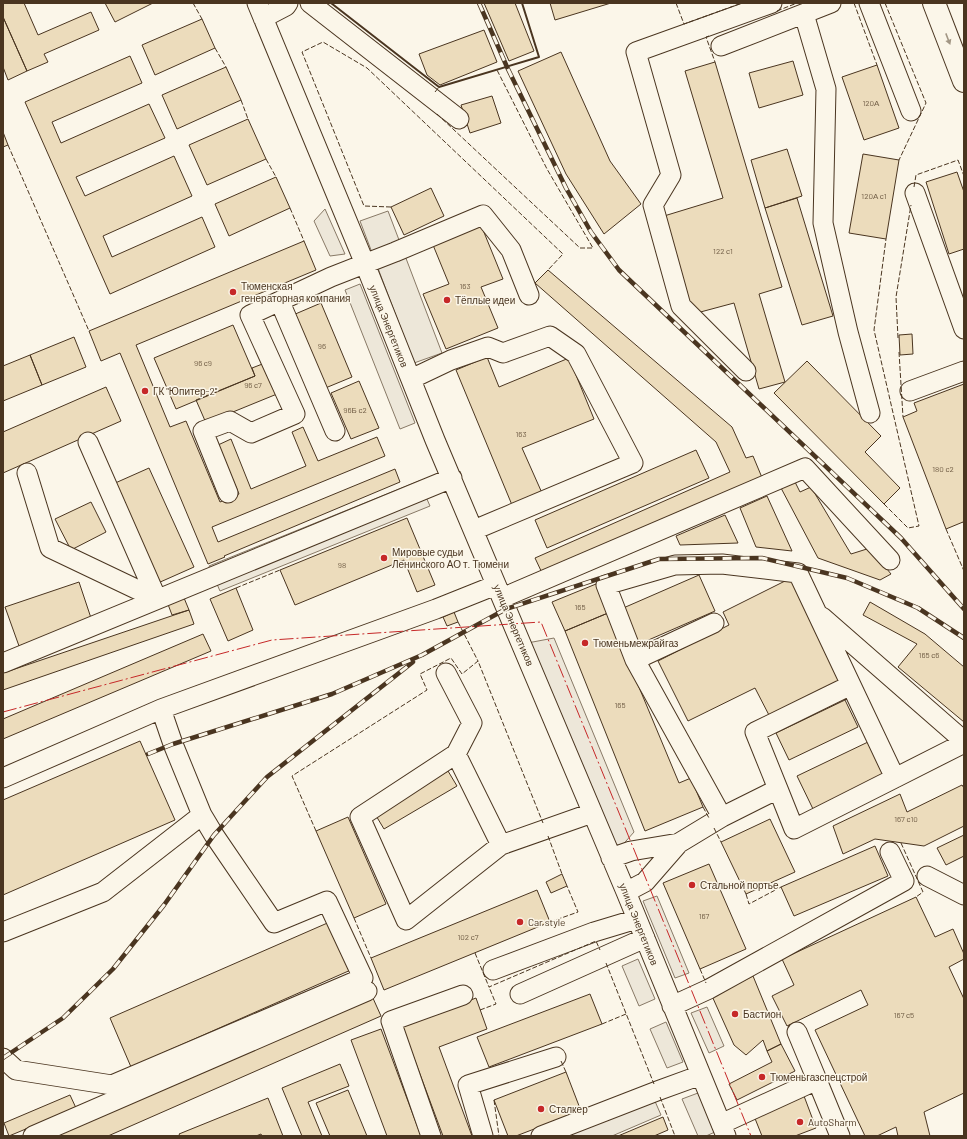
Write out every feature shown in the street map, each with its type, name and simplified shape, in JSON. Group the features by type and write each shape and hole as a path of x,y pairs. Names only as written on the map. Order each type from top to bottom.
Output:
{"main road":[{"path":"934,3 964,81"}],"street":[{"path":"310,3 459,119"},
{"path":"746,371 681,306 653,205 671,175 636,52 772,3"},
{"path":"721,46 831,3"},
{"path":"869,3 911,111"},
{"path":"260,10 292,4"},
{"name":"улица Энергетиков","path":"260,10 365,264 410,378 626,892 723,1130"},
{"path":"804,14 826,89 823,223 848,332 870,413"},
{"path":"915,193 964,329"},
{"path":"228,493 203,431 230,421 251,433 295,414 250,315 331,278 483,215 511,250 530,295"},
{"path":"280,302 335,431"},
{"path":"410,378 451,360 488,347 503,353 550,336 576,354 633,463 474,530"},
{"path":"910,391 964,371"},
{"path":"88,442 157,599"},
{"path":"3,778 161,709 436,609 499,591 805,468 890,560"},
{"path":"27,473 50,548 157,599"},
{"path":"3,663 452,478"},
{"path":"722,817 635,660 606,585 675,565 722,564 798,573 895,778"},
{"path":"816,611 964,742 794,829 755,732 851,685"},
{"path":"635,660 714,623"},
{"path":"446,673 472,723 456,754 360,818 406,920 501,845 592,813"},
{"path":"3,1058 16,1070 112,1085 363,978 327,901 274,923 202,815 172,744 161,709"},
{"path":"456,754 501,845"},
{"path":"626,892 645,882 680,843 722,817 778,789"},
{"path":"3,932 103,892 202,815"},
{"path":"611,858 631,851 680,843"},
{"path":"672,1006 709,989 904,881 890,852"},
{"path":"927,876 964,895"},
{"path":"493,970 594,932 637,919"},
{"path":"520,994 645,938"},
{"path":"33,1136 366,991"},
{"path":"431,1136 391,1021 463,995"},
{"path":"797,1032 840,1136"},
{"path":"483,1136 468,1086 556,1056"},
{"path":"541,1136 657,1090 701,1075"},
{"path":"723,1130 817,1080"}],"shaded area":[{"path":"325,209 345,254 330,256 314,221"},
{"path":"388,211 442,353 414,363 360,221"},
{"path":"360,284 415,423 400,429 345,290"},
{"path":"419,481 430,506 220,591 209,566"},
{"path":"554,638 634,832 611,858 522,644"},
{"path":"657,896 689,973 675,978 643,901"},
{"path":"638,959 655,999 639,1006 622,966"},
{"path":"707,1007 724,1046 709,1053 691,1013"},
{"path":"666,1022 683,1062 667,1068 650,1029"},
{"path":"698,1093 715,1132 706,1136 698,1136 682,1099"},
{"path":"654,1099 661,1115 612,1136 572,1136 572,1134"}],"building":[{"path":"3,3 24,3 38,35 91,12 99,30 44,54 48,62 27,71 3,17"},
{"path":"105,3 153,3 115,22"},
{"path":"484,3 515,3 534,51 509,61"},
{"path":"550,3 611,3 555,20"},
{"path":"3,17 27,71 8,80 3,67"},
{"path":"202,19 215,48 155,75 142,45"},
{"path":"484,30 497,62 440,85 427,75 419,54"},
{"path":"561,52 610,161 641,204 604,234 566,174 518,71"},
{"path":"130,56 142,83 52,122 61,143 149,104 165,138 76,177 85,196 174,156 192,196 103,236 112,257 202,217 215,247 110,294 25,102"},
{"path":"793,61 803,95 759,108 749,73"},
{"path":"715,62 782,287 759,294 785,382 759,389 734,303 693,314 664,216 723,198 685,71"},
{"path":"877,65 899,128 864,140 842,77"},
{"path":"226,67 241,100 177,129 162,95"},
{"path":"492,96 501,123 470,133 461,105"},
{"path":"248,119 266,159 207,185 189,145"},
{"path":"3,132 8,145 3,147"},
{"path":"787,149 802,196 765,208 751,160"},
{"path":"863,154 899,160 886,239 849,233"},
{"path":"957,172 964,192 964,249 949,254 926,182"},
{"path":"276,177 290,208 229,236 215,204"},
{"path":"431,188 444,216 404,235 391,207"},
{"path":"797,198 833,316 802,325 765,208"},
{"path":"481,225 503,279 481,287 498,328 446,349 423,294 449,284 433,245"},
{"name":"ГК \"Юпитер-2\"","path":"304,241 316,270 136,345 170,427 186,421 220,502 239,494 218,445 231,439 251,489 306,466 292,432 303,427 318,461 377,437 385,456 212,527 218,542 395,469 400,482 208,564 120,353 101,361 89,331"},
{"path":"548,270 732,427 746,458 753,456 763,480 543,575 535,558 730,472 716,442 535,283"},
{"path":"321,303 352,377 323,389 293,315"},
{"path":"233,325 255,376 176,409 154,358"},
{"path":"912,334 913,354 900,355 899,335"},
{"path":"74,337 86,367 42,385 30,355"},
{"path":"30,355 42,385 3,401 3,366"},
{"path":"487,357 499,387 569,358 594,419 522,448 542,493 512,505 456,370"},
{"path":"807,361 881,436 865,452 900,488 884,504 774,393"},
{"path":"265,363 277,394 206,423 196,400 255,376 252,368"},
{"path":"359,381 379,428 351,439 331,393"},
{"path":"964,384 964,525 963,522 946,529 903,417 917,411 914,403"},
{"path":"106,387 121,421 3,473 3,432"},
{"path":"696,450 709,478 547,548 535,520"},
{"path":"149,468 194,567 158,583 113,484"},
{"path":"795,482 800,492 811,487 851,554 870,548 891,574 880,580 818,558 781,488"},
{"path":"767,496 792,551 756,547 740,508"},
{"path":"91,502 106,532 71,550 55,519"},
{"path":"725,515 738,543 680,545 676,536"},
{"path":"407,518 435,585 417,592 404,560 295,605 280,570"},
{"path":"699,575 715,611 637,645 621,609"},
{"path":"791,578 843,684 771,719 755,688 688,721 658,661 729,625 723,612"},
{"path":"79,582 92,621 19,646 5,607"},
{"path":"596,584 608,613 565,631 552,602"},
{"path":"236,588 253,630 228,641 210,599"},
{"path":"182,593 189,610 172,615 166,599"},
{"path":"870,602 925,634 964,667 964,722 898,667 917,644 863,615"},
{"path":"189,610 194,624 3,690 3,673"},
{"path":"454,612 458,622 447,626 443,617"},
{"path":"608,613 679,783 691,778 703,807 645,831 565,631"},
{"path":"203,634 211,651 3,739 3,719"},
{"path":"845,700 858,727 789,760 776,733"},
{"path":"140,741 175,820 3,895 3,800"},
{"path":"868,742 884,774 813,809 797,776"},
{"path":"448,771 457,786 384,829 375,814"},
{"path":"962,785 964,788 964,826 924,846 875,839 843,854 833,826 900,794 907,812"},
{"path":"348,817 386,904 354,918 316,831"},
{"path":"770,819 795,872 746,894 721,842"},
{"path":"964,835 964,856 946,865 937,848"},
{"path":"875,846 888,876 794,916 781,887"},
{"path":"709,864 746,949 700,969 663,883"},
{"path":"562,874 567,886 551,893 546,882"},
{"path":"537,890 550,922 384,990 371,958"},
{"path":"916,897 935,937 953,929 964,954 964,959 949,967 964,999 964,1093 924,1112 930,1136 898,1136 896,1127 877,1136 865,1136 815,1030 868,1005 861,990 787,1026 772,996 794,985 782,959"},
{"path":"332,921 353,969 131,1067 110,1018"},
{"path":"753,976 781,1044 767,1051 763,1040 746,1055 734,1045 712,996"},
{"path":"590,994 602,1024 489,1067 477,1037"},
{"path":"372,996 381,1016 108,1136 53,1136"},
{"path":"476,998 487,1029 439,1047 472,1136 443,1136 402,1026"},
{"path":"381,1029 421,1136 387,1136 351,1040"},
{"name":"Тюменьгазспецстрой","path":"781,1044 795,1071 737,1100 729,1084 772,1062 767,1051"},
{"path":"340,1064 349,1086 308,1102 322,1136 302,1136 282,1088"},
{"path":"566,1072 581,1111 516,1136 508,1136 494,1100"},
{"path":"348,1090 367,1136 330,1136 316,1103"},
{"path":"70,1095 76,1108 9,1136 4,1123"},
{"path":"804,1096 816,1128 795,1136 762,1136 754,1116"},
{"path":"268,1098 283,1136 262,1136 261,1134 256,1136 180,1136 179,1134"},
{"path":"663,1117 668,1130 654,1136 618,1136"}],"railway":[{"path":"479,3 507,67 566,188 591,232 619,270 901,538 964,609"},
{"path":"148,754 173,744 332,694 422,655 506,609 659,559 762,558 847,578 918,608 964,638"},
{"path":"3,1058 63,1018 113,969 164,905 214,835 267,777 413,662"}],"fence":[{"path":"193,3 202,19"},
{"path":"676,3 684,24 742,3"},
{"path":"777,11 797,3"},
{"path":"854,3 877,65"},
{"path":"885,3 926,103 899,160"},
{"path":"709,36 706,37 715,62"},
{"path":"391,207 364,206 302,52 323,42 367,68 563,254 548,270"},
{"path":"215,48 226,67"},
{"path":"437,114 580,248 593,248 547,169 497,70"},
{"path":"435,92 439,87"},
{"path":"241,100 248,119"},
{"path":"8,145 89,331"},
{"path":"266,159 276,177"},
{"path":"914,187 916,175 958,160 964,176"},
{"path":"898,338 896,297 911,205"},
{"path":"290,208 304,241"},
{"path":"884,504 908,528 919,526 874,330 886,239"},
{"path":"899,352 903,417"},
{"path":"946,529 964,571"},
{"path":"236,588 280,570"},
{"path":"458,622 478,661"},
{"path":"316,831 292,776 427,690 420,674 451,658 462,674 478,661 543,823"},
{"path":"703,807 709,818"},
{"path":"714,828 721,842"},
{"path":"548,836 562,874"},
{"path":"901,843 923,892 916,897"},
{"path":"550,922 578,912 567,886"},
{"path":"746,894 749,904 781,887"},
{"path":"354,918 371,958"},
{"path":"475,953 489,987 596,941 600,950"},
{"path":"606,963 654,1084"},
{"path":"700,969 706,983"},
{"path":"480,1010 496,1004 489,987"},
{"path":"602,1024 626,1014"},
{"path":"561,1061 566,1072"},
{"path":"660,1097 675,1136"},
{"path":"494,1100 499,1136"}],"wall":[{"path":"331,3 439,87 539,57 522,3"}],"power":[{"path":"3,712 272,640 541,622 751,1136"}],"place":[{"name":"Тюменская генераторная компания","path":"233,292"},
{"name":"Тёплые идеи","path":"447,300"},
{"name":"ГК \"Юпитер-2\"","path":"145,391"},
{"name":"Мировые судьи Ленинского АО т. Тюмени","path":"384,558"},
{"name":"Тюменьмежрайгаз","path":"585,643"},
{"name":"Стальной портье","path":"692,885"},
{"name":"Car style","path":"520,922"},
{"name":"Бастион","path":"735,1014"},
{"name":"Тюменьгазспецстрой","path":"762,1077"},
{"name":"Сталкер","path":"541,1109"},
{"name":"AutoSharm","path":"800,1122"}]}
